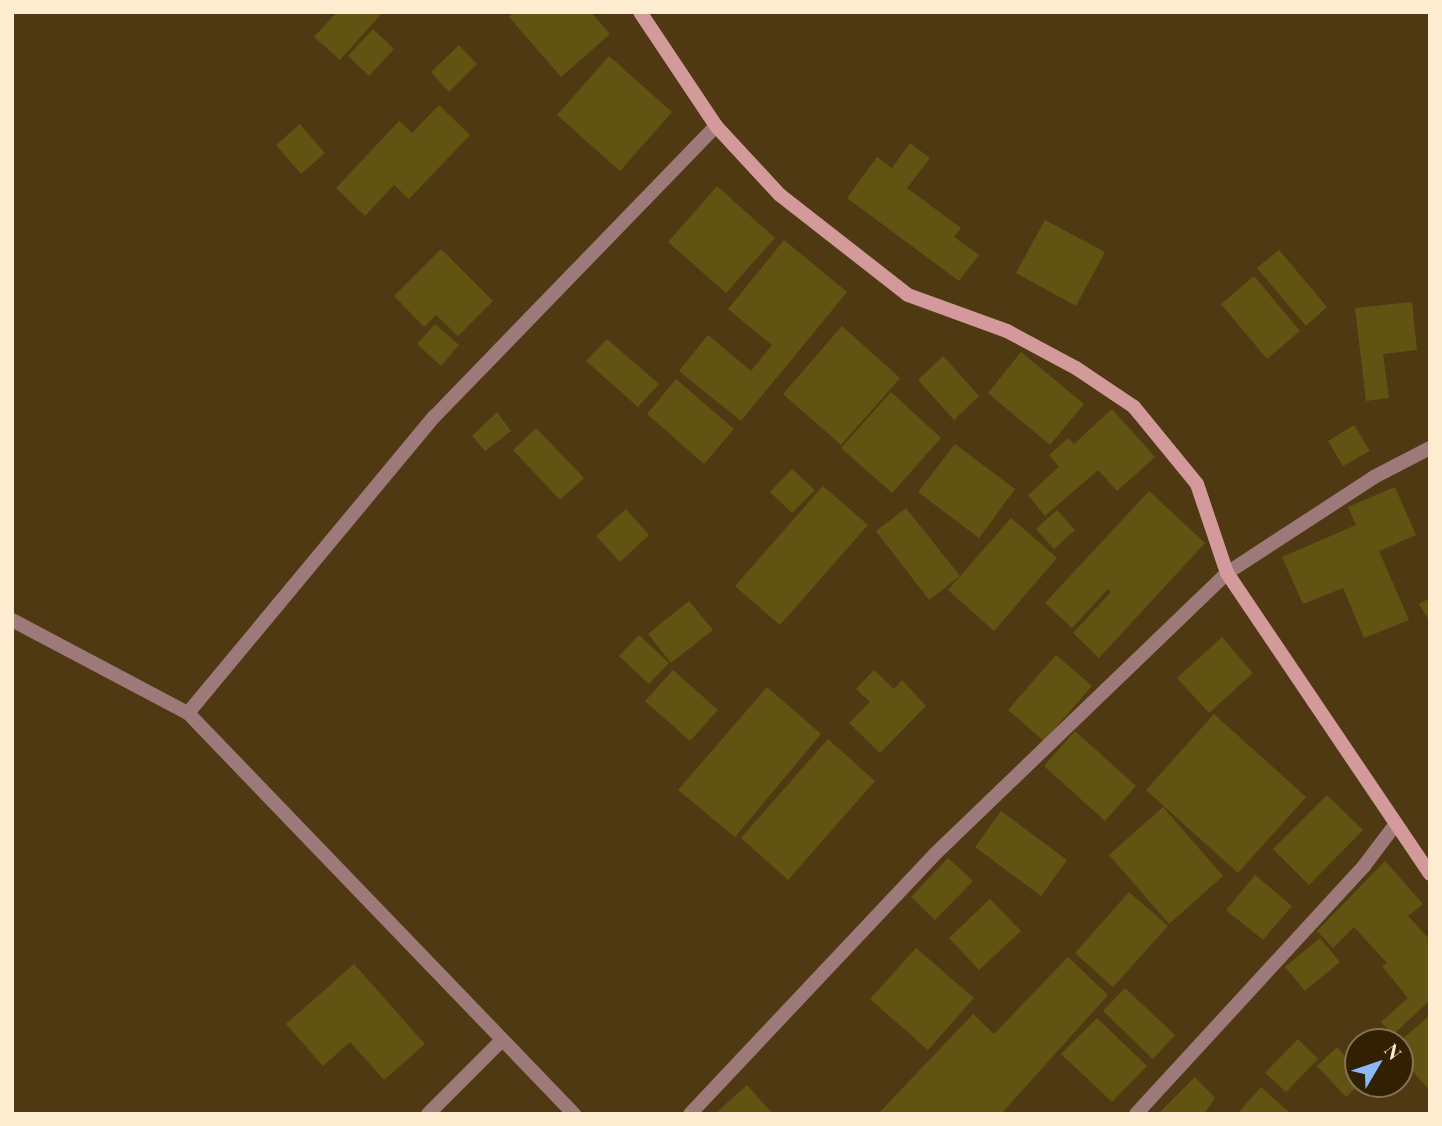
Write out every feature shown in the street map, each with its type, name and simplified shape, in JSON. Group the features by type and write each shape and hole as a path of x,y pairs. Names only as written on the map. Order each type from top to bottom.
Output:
{"street":[{"path":"640,12 716,125 780,195 908,295 1007,331 1076,368 1134,407 1197,484 1227,573 1430,874"},
{"path":"188,713 434,417 716,125"},
{"path":"690,1114 935,854 1227,573 1374,477 1430,448"},
{"path":"12,620 188,713 574,1114"},
{"path":"1136,1114 1364,866 1395,825"},
{"path":"428,1114 502,1040"}],"building":[{"path":"337,12 383,12 340,60 314,37"},
{"path":"514,12 591,12 610,34 561,77 509,17"},
{"path":"373,29 394,49 369,76 348,56"},
{"path":"459,45 477,64 449,92 431,72"},
{"path":"609,56 672,112 620,171 557,115"},
{"path":"439,105 470,135 409,199 394,185 365,216 336,188 399,121 412,133"},
{"path":"300,124 325,153 301,174 276,145"},
{"path":"910,143 930,158 907,188 961,228 954,237 979,255 959,281 847,198 877,157 892,168"},
{"path":"717,186 775,238 726,293 668,242"},
{"path":"1045,220 1105,252 1076,306 1016,273"},
{"path":"784,240 847,292 741,421 679,371 708,335 751,371 772,345 728,309"},
{"path":"441,249 493,301 458,336 436,315 424,327 394,296"},
{"path":"1279,250 1327,307 1306,326 1257,268"},
{"path":"1254,276 1300,331 1267,359 1221,304"},
{"path":"1412,302 1417,350 1383,354 1389,398 1366,401 1355,308"},
{"path":"435,324 459,345 441,366 417,344"},
{"path":"842,326 900,378 841,445 783,394"},
{"path":"607,339 659,384 638,407 586,361"},
{"path":"1021,352 1084,404 1050,445 988,393"},
{"path":"943,356 979,396 954,420 918,380"},
{"path":"676,379 734,429 704,464 647,414"},
{"path":"891,392 941,438 892,493 841,448"},
{"path":"1112,409 1155,457 1117,491 1098,470 1045,516 1028,495 1059,467 1049,455 1068,438 1074,444"},
{"path":"497,412 511,431 485,451 472,436"},
{"path":"1354,425 1370,451 1343,466 1328,441"},
{"path":"536,428 584,478 560,500 513,450"},
{"path":"955,444 1015,489 979,538 918,492"},
{"path":"792,469 815,490 792,513 770,492"},
{"path":"823,486 868,525 780,625 735,586"},
{"path":"1395,487 1416,535 1379,551 1409,620 1364,638 1343,588 1303,604 1282,557 1356,525 1348,507"},
{"path":"1149,491 1205,543 1099,658 1073,633 1111,592 1108,589 1072,628 1045,603"},
{"path":"906,508 960,576 929,600 876,531"},
{"path":"626,509 649,535 620,562 596,536"},
{"path":"1057,510 1075,530 1054,549 1036,529"},
{"path":"1011,518 1057,558 994,631 948,590"},
{"path":"1430,598 1430,622 1419,604"},
{"path":"689,601 713,630 671,663 648,634"},
{"path":"639,635 669,663 649,684 619,656"},
{"path":"1222,637 1253,673 1209,713 1177,678"},
{"path":"1056,655 1092,686 1044,741 1008,710"},
{"path":"673,670 718,710 690,741 645,701"},
{"path":"874,670 894,689 902,680 926,706 880,753 849,723 870,702 856,689"},
{"path":"767,687 821,734 735,837 678,790"},
{"path":"1214,714 1306,797 1238,873 1146,790"},
{"path":"1075,731 1136,786 1105,821 1044,766"},
{"path":"828,739 875,781 788,880 741,838"},
{"path":"1327,795 1363,830 1309,885 1273,849"},
{"path":"1163,807 1223,876 1169,924 1109,855"},
{"path":"1001,811 1067,860 1041,896 975,847"},
{"path":"948,858 973,881 935,920 911,897"},
{"path":"1385,861 1423,904 1408,916 1430,940 1430,1000 1400,1028 1387,1028 1381,1022 1408,998 1382,966 1387,963 1354,927 1333,948 1317,931"},
{"path":"1255,875 1292,906 1263,940 1226,910"},
{"path":"1129,892 1168,926 1113,987 1075,953"},
{"path":"990,899 1021,931 979,970 949,938"},
{"path":"1320,938 1340,962 1305,991 1285,967"},
{"path":"916,948 974,998 928,1050 870,999"},
{"path":"1068,957 1108,995 1001,1114 878,1114 973,1014 994,1034"},
{"path":"354,964 425,1044 384,1080 350,1042 323,1066 286,1024"},
{"path":"1125,988 1175,1035 1153,1059 1103,1011"},
{"path":"1430,1015 1430,1091 1414,1073 1414,1029"},
{"path":"1097,1018 1147,1066 1112,1102 1061,1054"},
{"path":"1298,1039 1318,1059 1286,1092 1265,1073"},
{"path":"1337,1047 1344,1055 1344,1095 1317,1066"},
{"path":"1195,1077 1215,1098 1204,1114 1158,1114"},
{"path":"747,1085 773,1114 715,1114"},
{"path":"1261,1087 1291,1114 1237,1114"}]}
